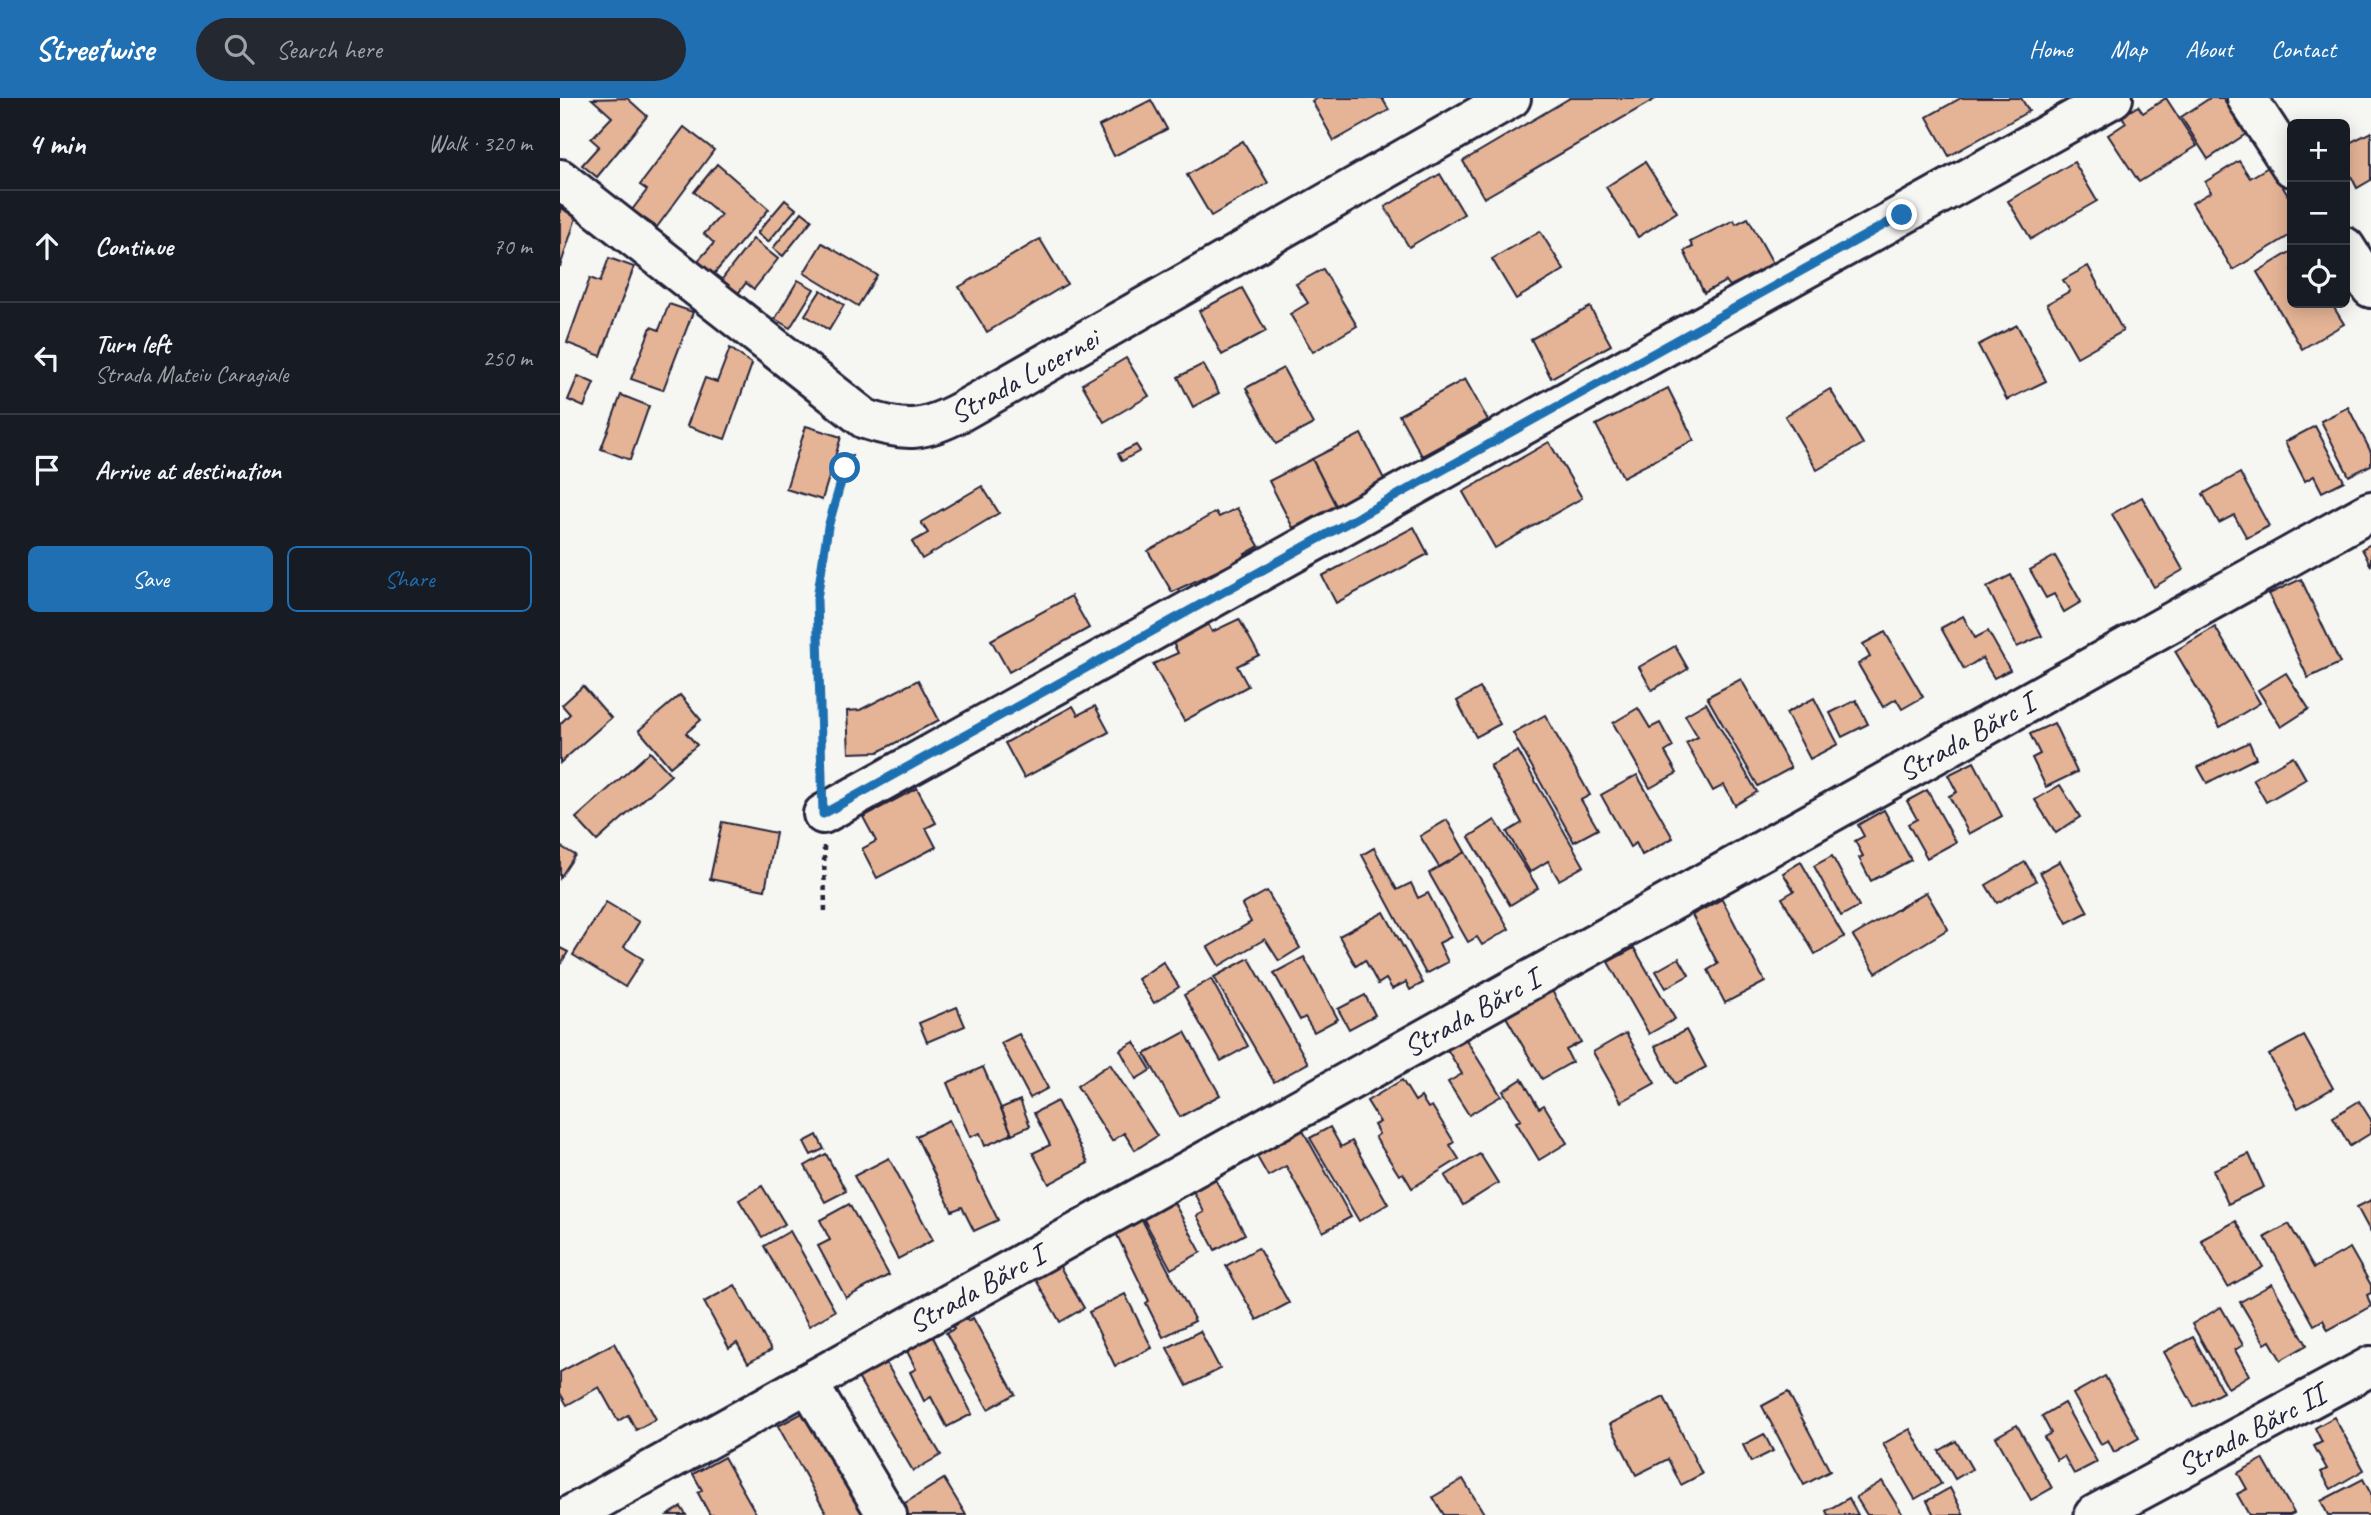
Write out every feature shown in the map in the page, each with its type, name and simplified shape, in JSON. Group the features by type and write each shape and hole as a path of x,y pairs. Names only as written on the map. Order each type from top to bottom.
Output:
{"street":[{"name":"Strada Lucernei","path":"560,179 865,419 890,428 914,429 937,424 1511,98"},
{"path":"823,814 2113,98"},
{"path":"2247,98 2287,159"},
{"path":"2350,255 2371,288"},
{"name":"Strada Bărc I","path":"571,1515 2371,511"},
{"name":"Strada Bărc II","path":"2094,1515 2371,1366"},
{"path":"808,1383 887,1515"}],"path":[{"path":"825,914 817,599 828,527 845,468 865,419"}],"building":[{"path":"627,98 647,116 597,177 582,165 599,146 591,139 612,117 592,99"},
{"path":"1318,98 1382,98 1389,110 1334,141 1312,101"},
{"path":"1570,98 1657,98 1484,198 1463,161"},
{"path":"1961,98 2021,98 2029,111 1949,156 1927,117"},
{"path":"2166,98 2197,146 2139,182 2108,135 2126,123 2122,116 2138,106 2143,113"},
{"path":"2210,98 2223,98 2246,134 2208,159 2181,117"},
{"path":"1151,100 1167,129 1114,156 1099,126"},
{"path":"684,127 714,150 657,227 632,210 647,190 640,185"},
{"path":"2371,132 2371,180 2357,188 2350,174 2350,142"},
{"path":"1243,141 1268,183 1211,216 1187,175"},
{"path":"2239,161 2250,178 2270,166 2287,194 2287,237 2233,270 2192,203 2211,192 2205,182"},
{"path":"1645,162 1677,212 1638,237 1606,187"},
{"path":"2074,162 2097,201 2031,239 2008,201"},
{"path":"717,164 769,209 713,275 697,262 714,243 704,234 721,215 694,192"},
{"path":"1440,174 1464,214 1409,247 1385,207"},
{"path":"785,200 796,209 768,242 757,233"},
{"path":"560,207 576,218 560,267"},
{"path":"802,212 812,220 783,256 773,248"},
{"path":"1748,218 1774,265 1730,286 1726,281 1704,293 1684,251 1693,247 1690,242 1734,220 1736,224"},
{"path":"1540,231 1564,270 1516,299 1492,259"},
{"path":"753,239 778,259 754,289 746,283 736,296 719,283"},
{"path":"1040,239 1067,284 987,332 959,287"},
{"path":"822,243 877,275 858,306 804,273"},
{"path":"2287,254 2287,308 2334,308 2344,324 2302,349 2257,272"},
{"path":"609,258 634,267 601,356 567,343 590,278 600,282"},
{"path":"2088,266 2123,331 2077,357 2047,304 2070,291 2063,280"},
{"path":"1323,269 1357,326 1313,352 1290,314 1308,303 1296,284"},
{"path":"798,280 814,289 790,328 775,319"},
{"path":"1242,288 1266,331 1222,355 1199,311"},
{"path":"821,290 844,305 829,330 805,315"},
{"path":"669,304 693,312 663,390 631,379 651,327 659,330"},
{"path":"1590,307 1611,345 1551,378 1531,339"},
{"path":"2017,325 2046,381 2007,400 1978,345"},
{"path":"730,348 752,364 725,439 687,426 705,378 717,382"},
{"path":"1126,358 1149,396 1104,422 1082,384"},
{"path":"1203,364 1219,393 1193,407 1178,377"},
{"path":"1283,368 1313,424 1276,444 1246,388"},
{"path":"578,376 594,383 584,407 568,400"},
{"path":"1465,379 1488,420 1422,456 1399,415"},
{"path":"1668,388 1694,440 1623,477 1596,425"},
{"path":"1830,389 1863,444 1817,470 1785,416"},
{"path":"621,395 649,406 630,460 601,449"},
{"path":"2348,407 2371,452 2371,465 2349,476 2321,421"},
{"path":"806,426 841,437 822,500 786,489"},
{"path":"2315,426 2344,481 2322,492 2314,476 2305,481 2285,442"},
{"path":"1361,434 1385,481 1336,506 1312,459"},
{"path":"1549,442 1582,498 1495,548 1463,492"},
{"path":"1136,445 1140,451 1122,461 1118,454"},
{"path":"1312,459 1336,506 1293,528 1269,481"},
{"path":"2240,473 2269,526 2247,538 2234,515 2219,523 2203,494"},
{"path":"982,486 999,513 922,559 912,542 928,533 921,522"},
{"path":"2142,497 2183,570 2154,587 2112,514"},
{"path":"1237,508 1259,546 1245,554 1247,557 1172,592 1148,551 1216,512 1219,517"},
{"path":"1414,527 1428,554 1336,603 1322,576"},
{"path":"2371,544 2371,566 2362,549"},
{"path":"2055,556 2081,602 2064,612 2054,594 2046,598 2030,570"},
{"path":"2011,575 2042,636 2017,647 1987,587"},
{"path":"2301,579 2340,663 2308,678 2269,594"},
{"path":"1071,596 1089,628 1009,672 991,640"},
{"path":"1963,616 1975,638 1988,631 2010,670 1994,678 1982,658 1964,669 1941,628"},
{"path":"1239,619 1259,655 1237,666 1248,686 1184,721 1153,664 1178,653 1172,641 1208,624 1212,632"},
{"path":"2215,627 2260,703 2220,727 2175,651"},
{"path":"1885,632 1923,697 1902,709 1896,699 1883,707 1858,664 1870,657 1863,644"},
{"path":"1675,646 1688,669 1652,690 1639,667"},
{"path":"2286,673 2309,709 2281,727 2258,690"},
{"path":"1741,679 1791,768 1758,786 1707,697"},
{"path":"918,680 939,720 878,752 849,753 847,711 860,710"},
{"path":"583,686 611,718 560,763 560,724 570,714 562,705"},
{"path":"1480,688 1500,724 1476,737 1457,701"},
{"path":"680,695 701,720 686,733 697,745 670,767 639,730"},
{"path":"1814,698 1838,744 1810,759 1786,713"},
{"path":"1856,700 1868,724 1842,737 1830,713"},
{"path":"1706,703 1757,792 1735,805 1724,785 1713,791 1686,743 1698,737 1685,715"},
{"path":"1073,706 1078,715 1095,706 1109,732 1024,778 1005,743"},
{"path":"1638,708 1650,728 1660,723 1673,747 1665,752 1677,773 1650,788 1613,723"},
{"path":"1545,715 1590,795 1581,800 1598,829 1574,842 1513,733"},
{"path":"2054,723 2077,772 2046,787 2032,758 2040,754 2030,734"},
{"path":"2249,742 2256,758 2207,783 2198,767"},
{"path":"1518,751 1584,866 1559,880 1548,861 1530,872 1507,832 1522,823 1490,766"},
{"path":"650,752 671,775 597,841 576,818"},
{"path":"2293,756 2306,779 2266,802 2253,779"},
{"path":"1974,762 2002,816 1969,834 1949,796 1957,792 1948,775"},
{"path":"1637,775 1673,838 1642,855 1636,843 1630,847 1601,795"},
{"path":"2060,785 2080,817 2056,833 2035,800"},
{"path":"917,788 936,823 926,828 936,847 877,878 862,849 876,841 863,817"},
{"path":"1927,790 1956,842 1927,858 1908,824 1917,819 1907,801"},
{"path":"1884,810 1911,860 1871,881 1859,858 1863,856 1855,841 1864,836 1858,825"},
{"path":"1447,820 1465,852 1439,867 1420,836"},
{"path":"1495,820 1538,888 1510,905 1469,837"},
{"path":"722,822 776,833 765,890 710,879"},
{"path":"560,846 575,855 560,878"},
{"path":"1374,848 1397,890 1411,883 1418,898 1428,893 1451,937 1439,943 1448,962 1426,974 1362,855"},
{"path":"1465,852 1509,929 1482,945 1477,937 1468,942 1429,873"},
{"path":"1832,856 1859,906 1841,916 1814,866"},
{"path":"2060,861 2088,912 2067,923 2040,872"},
{"path":"1801,862 1844,937 1815,954 1782,898 1794,891 1783,873"},
{"path":"2025,862 2036,881 1997,903 1986,885"},
{"path":"1267,891 1300,948 1279,961 1265,939 1219,966 1208,947 1251,922 1242,905"},
{"path":"1926,892 1948,929 1876,973 1853,936"},
{"path":"1722,899 1765,982 1725,1003 1708,970 1718,964 1692,915"},
{"path":"606,902 639,922 624,947 643,959 625,987 573,955"},
{"path":"1384,912 1423,983 1410,990 1406,982 1392,989 1386,979 1378,984 1365,960 1356,966 1339,936"},
{"path":"560,948 568,952 560,965"},
{"path":"1634,948 1675,1019 1649,1034 1608,962"},
{"path":"1304,957 1338,1019 1314,1032 1305,1017 1300,1020 1274,973"},
{"path":"1249,958 1308,1063 1274,1082 1214,977"},
{"path":"1679,958 1689,975 1666,988 1656,971"},
{"path":"1163,962 1179,987 1154,1003 1138,979"},
{"path":"1211,979 1248,1046 1221,1061 1184,995"},
{"path":"1551,989 1581,1042 1566,1050 1572,1062 1542,1079 1505,1015"},
{"path":"1365,995 1375,1015 1349,1029 1338,1009"},
{"path":"957,1007 965,1026 927,1042 919,1023"},
{"path":"1686,1030 1706,1067 1675,1084 1655,1046"},
{"path":"1185,1032 1220,1095 1180,1117 1145,1054"},
{"path":"1626,1033 1655,1083 1621,1102 1593,1052"},
{"path":"1019,1034 1048,1088 1030,1098 1001,1043"},
{"path":"2304,1036 2333,1088 2298,1108 2269,1055"},
{"path":"1465,1038 1501,1096 1469,1115 1448,1082 1462,1074 1447,1049"},
{"path":"1134,1042 1151,1070 1136,1079 1120,1050"},
{"path":"1110,1064 1157,1136 1135,1150 1124,1133 1112,1141 1077,1086"},
{"path":"983,1067 1012,1134 985,1146 980,1133 970,1137 947,1083"},
{"path":"1522,1079 1539,1108 1544,1105 1567,1143 1539,1160 1516,1122 1521,1120 1503,1091"},
{"path":"1402,1080 1415,1101 1421,1097 1428,1108 1432,1106 1454,1142 1450,1145 1459,1159 1412,1188 1403,1173 1399,1175 1375,1137 1379,1134 1374,1125 1380,1122 1367,1101"},
{"path":"1020,1100 1030,1126 1012,1134 1001,1108"},
{"path":"1057,1101 1088,1163 1049,1184 1033,1153 1050,1145 1034,1113"},
{"path":"2359,1101 2371,1120 2371,1133 2350,1146 2333,1117"},
{"path":"949,1120 998,1220 974,1231 962,1207 952,1211 916,1136"},
{"path":"1330,1127 1341,1147 1352,1141 1388,1204 1359,1221 1310,1138"},
{"path":"1302,1129 1351,1217 1323,1232 1286,1166 1268,1176 1256,1155"},
{"path":"817,1135 824,1149 811,1155 804,1142"},
{"path":"826,1154 846,1191 825,1202 805,1166"},
{"path":"1480,1154 1498,1183 1463,1205 1445,1176"},
{"path":"2249,1154 2264,1187 2228,1204 2213,1170"},
{"path":"889,1158 933,1240 898,1259 854,1176"},
{"path":"1214,1177 1245,1234 1215,1250 1197,1216 1204,1212 1192,1189"},
{"path":"762,1186 785,1224 762,1237 739,1200"},
{"path":"2371,1200 2371,1233 2357,1207"},
{"path":"1173,1201 1201,1252 1171,1269 1143,1218"},
{"path":"849,1204 889,1275 846,1298 818,1246 830,1240 820,1220"},
{"path":"1140,1216 1195,1321 1163,1337 1146,1303 1149,1301 1114,1229"},
{"path":"2236,1221 2263,1267 2228,1287 2201,1240"},
{"path":"2289,1224 2314,1268 2350,1248 2371,1285 2371,1293 2367,1295 2371,1306 2328,1330 2323,1320 2314,1325 2265,1237"},
{"path":"790,1231 835,1311 809,1326 764,1246"},
{"path":"1258,1248 1289,1303 1257,1320 1226,1266"},
{"path":"1056,1260 1084,1308 1060,1322 1032,1273"},
{"path":"2272,1284 2307,1345 2281,1360 2270,1341 2265,1344 2240,1302"},
{"path":"735,1285 771,1350 748,1363 737,1343 729,1348 704,1302"},
{"path":"1125,1294 1152,1348 1115,1366 1089,1312"},
{"path":"2221,1307 2243,1345 2235,1350 2249,1375 2228,1388 2192,1324"},
{"path":"964,1314 968,1321 973,1318 1015,1394 988,1409 946,1333 954,1329 950,1321"},
{"path":"1200,1331 1220,1369 1187,1386 1167,1348"},
{"path":"931,1333 972,1414 947,1427 931,1397 924,1401 910,1372 916,1369 905,1347"},
{"path":"2193,1337 2223,1392 2194,1407 2164,1352"},
{"path":"614,1343 656,1419 636,1430 628,1415 618,1421 599,1387 567,1405 560,1393 560,1372"},
{"path":"883,1358 941,1455 913,1471 856,1374"},
{"path":"2105,1376 2139,1438 2114,1452 2108,1440 2101,1444 2073,1394"},
{"path":"1788,1392 1830,1471 1804,1485 1762,1406"},
{"path":"1664,1397 1702,1474 1681,1485 1668,1459 1636,1475 1610,1424"},
{"path":"2064,1403 2097,1462 2074,1474 2064,1456 2057,1460 2044,1437 2051,1433 2042,1416"},
{"path":"806,1411 863,1515 827,1515 778,1426"},
{"path":"2334,1417 2364,1470 2331,1489 2321,1472 2327,1469 2314,1446 2322,1442 2315,1428"},
{"path":"2017,1425 2052,1488 2031,1500 1996,1437"},
{"path":"1910,1429 1941,1484 1915,1499 1883,1444"},
{"path":"1764,1434 1773,1451 1751,1462 1743,1445"},
{"path":"1956,1441 1972,1469 1955,1479 1939,1451"},
{"path":"724,1457 757,1515 710,1515 698,1493 702,1490 693,1474"},
{"path":"2263,1459 2294,1513 2249,1515 2237,1494 2247,1489 2238,1473"},
{"path":"944,1479 966,1515 901,1515 897,1508"},
{"path":"1463,1479 1485,1515 1444,1515 1433,1497"},
{"path":"2363,1479 2371,1494 2371,1515 2328,1515 2321,1501"},
{"path":"1882,1481 1903,1515 1867,1515 1856,1497"},
{"path":"1950,1488 1964,1515 1934,1515 1927,1501"},
{"path":"1849,1498 1858,1515 1828,1515 1826,1511"},
{"path":"681,1507 686,1515 668,1515"}],"route":[{"path":"845,468 828,527 817,599 823,814 1902,215"}]}
